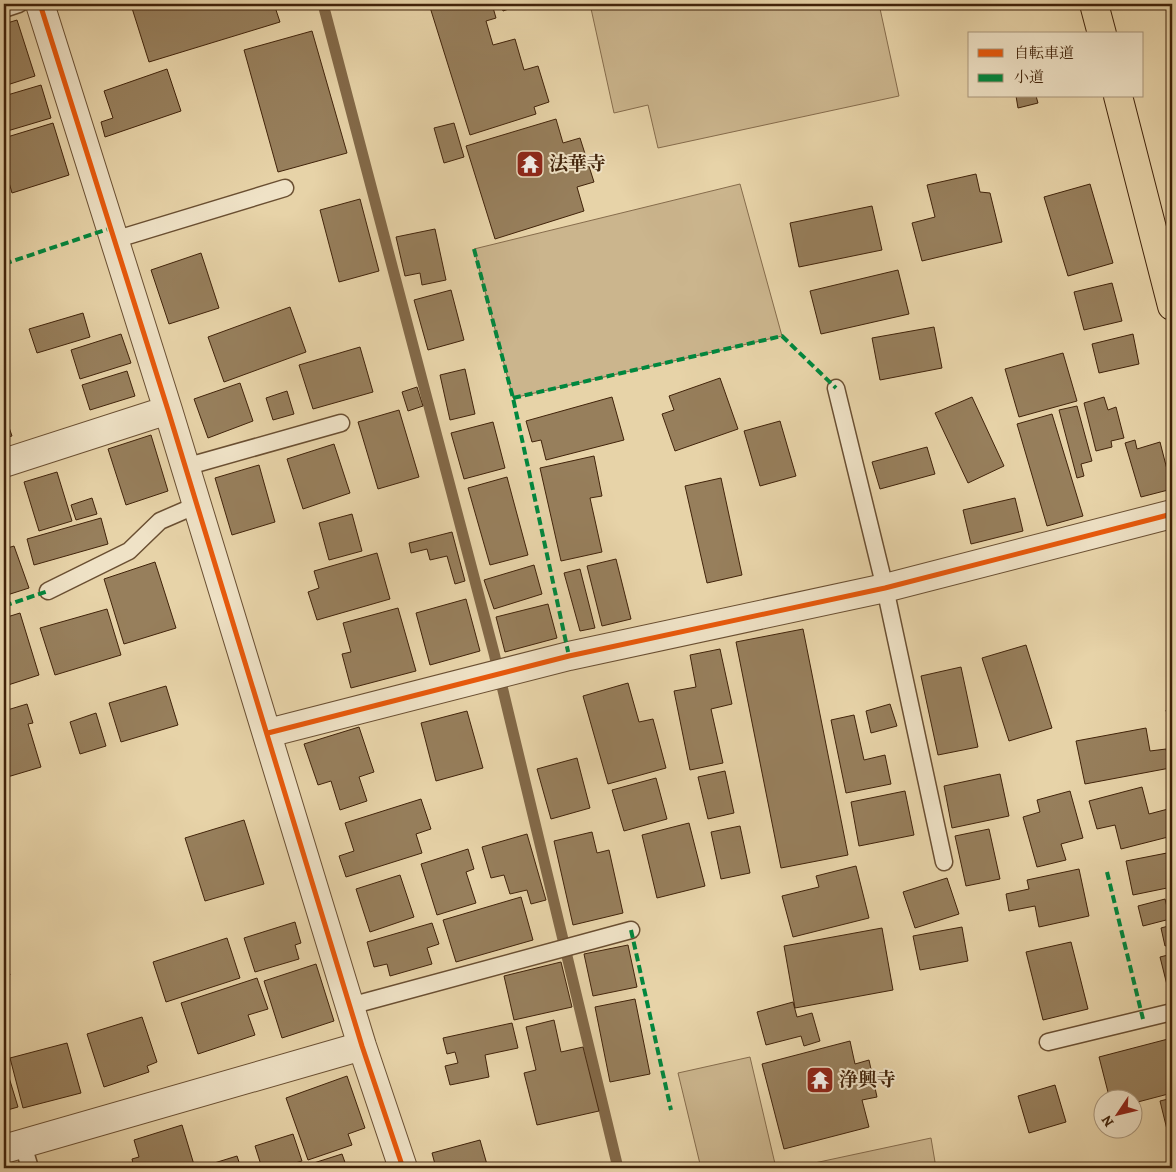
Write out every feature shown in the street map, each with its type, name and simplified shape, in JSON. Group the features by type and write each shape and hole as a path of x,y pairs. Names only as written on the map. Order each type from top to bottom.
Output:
{"main road":[{"path":"1094,4 1101,32"},
{"path":"1119,98 1172,306"}],"street":[{"path":"40,4 268,733 362,1046 403,1168"},
{"path":"4,464 168,410"},
{"path":"268,733 569,656 885,588 1172,514"},
{"path":"19,1154 362,1046"}],"lane":[{"path":"4,9 19,4"},
{"path":"114,240 285,188"},
{"path":"836,388 885,588 944,862"},
{"path":"185,467 341,423"},
{"path":"48,591 129,551 160,521 197,505"},
{"path":"350,1006 631,930"},
{"path":"1048,1042 1172,1012"}],"shaded area":[{"path":"590,4 879,4 899,96 658,148 648,105 614,113"},
{"path":"740,184 782,336 513,398 474,249"},
{"path":"750,1057 776,1168 701,1168 678,1073"},
{"path":"931,1138 936,1168 791,1168"}],"building":[{"path":"274,4 280,22 149,62 131,5"},
{"path":"429,4 492,4 496,18 486,21 493,45 515,39 524,70 538,66 549,102 534,107 536,114 470,135"},
{"path":"501,4 523,4 503,11"},
{"path":"17,20 35,76 4,86 4,24"},
{"path":"312,31 347,153 278,172 244,50"},
{"path":"167,69 181,111 105,137 101,122 113,118 104,91"},
{"path":"41,85 51,118 4,132 4,96"},
{"path":"1016,98 1037,98 1038,103 1018,108"},
{"name":"法華寺","path":"556,119 563,143 580,138 594,182 577,187 584,211 495,239 466,146"},
{"path":"53,123 69,175 12,193 4,165 4,138"},
{"path":"454,123 464,157 444,163 434,128"},
{"path":"976,174 980,192 990,193 1002,242 922,261 912,223 935,217 927,185"},
{"path":"1090,184 1113,263 1068,276 1044,197"},
{"path":"360,199 379,271 339,282 320,210"},
{"path":"872,206 882,250 799,267 790,223"},
{"path":"435,229 446,280 422,285 420,273 405,276 396,237"},
{"path":"201,253 219,308 169,324 151,270"},
{"path":"898,270 909,314 821,334 810,291"},
{"path":"1112,283 1122,321 1084,330 1074,292"},
{"path":"451,290 464,340 428,350 414,300"},
{"path":"290,307 306,352 224,382 208,337"},
{"path":"83,313 90,337 37,353 29,329"},
{"path":"934,327 942,368 880,380 872,338"},
{"path":"121,334 131,363 80,379 71,350"},
{"path":"1133,334 1139,364 1099,373 1092,344"},
{"path":"360,347 373,392 313,409 299,365"},
{"path":"1063,353 1077,401 1019,417 1005,369"},
{"path":"465,369 475,414 450,420 440,375"},
{"path":"127,371 135,396 90,410 82,385"},
{"path":"720,378 738,429 675,451 662,414 674,410 669,396"},
{"path":"240,383 253,421 208,438 194,399"},
{"path":"417,387 423,406 408,411 402,392"},
{"path":"287,391 294,414 273,420 266,398"},
{"path":"612,397 624,440 546,460 541,440 532,442 526,421"},
{"path":"972,397 1004,466 968,483 935,413"},
{"path":"1104,397 1108,410 1116,407 1124,438 1111,441 1112,447 1096,451 1084,403"},
{"path":"1077,406 1092,461 1081,464 1084,476 1077,478 1059,410"},
{"path":"399,410 419,477 378,489 358,422"},
{"path":"4,413 12,436 4,438"},
{"path":"1052,414 1083,516 1047,526 1017,424"},
{"path":"780,421 796,476 760,486 744,431"},
{"path":"493,422 505,468 464,479 451,433"},
{"path":"151,435 168,491 126,505 108,449"},
{"path":"1135,440 1137,449 1160,442 1172,489 1141,497 1125,443"},
{"path":"334,444 350,493 303,509 287,459"},
{"path":"927,447 935,474 880,489 872,462"},
{"path":"594,456 602,496 590,498 602,552 561,561 540,468"},
{"path":"259,465 275,522 232,535 215,478"},
{"path":"57,472 72,521 39,531 24,482"},
{"path":"507,477 528,555 490,565 468,488"},
{"path":"721,478 742,575 707,583 685,486"},
{"path":"92,498 97,514 76,520 71,505"},
{"path":"1015,498 1023,531 971,544 963,510"},
{"path":"352,514 362,551 329,560 319,523"},
{"path":"101,518 108,544 34,565 27,539"},
{"path":"452,532 465,581 455,584 447,556 430,560 427,549 411,553 409,543"},
{"path":"14,546 29,588 4,596 4,549"},
{"path":"377,553 390,599 317,620 308,592 319,588 314,571"},
{"path":"616,559 631,619 602,626 587,566"},
{"path":"155,562 176,628 124,644 104,579"},
{"path":"534,565 542,594 494,609 484,580"},
{"path":"580,569 595,628 580,631 564,573"},
{"path":"466,599 480,651 430,665 416,613"},
{"path":"548,604 557,638 505,652 496,617"},
{"path":"398,608 416,671 351,688 342,654 351,652 343,623"},
{"path":"107,609 121,655 55,675 40,628"},
{"path":"20,613 39,675 5,686 4,618"},
{"path":"803,629 848,855 781,868 736,642"},
{"path":"1026,645 1052,728 1009,741 982,658"},
{"path":"720,649 732,704 711,709 723,763 690,770 674,691 696,687 690,655"},
{"path":"961,667 978,747 938,755 921,676"},
{"path":"628,683 639,722 653,719 666,768 608,784 583,696"},
{"path":"166,686 178,725 121,742 109,703"},
{"path":"27,704 33,723 28,724 41,767 4,778 4,711"},
{"path":"890,704 897,726 871,733 866,711"},
{"path":"1172,708 1172,735 1166,710"},
{"path":"467,711 483,768 436,781 421,723"},
{"path":"96,713 106,746 80,754 70,722"},
{"path":"854,715 864,760 885,755 891,784 846,793 831,720"},
{"path":"359,727 374,772 359,777 367,801 340,810 331,781 318,785 304,744"},
{"path":"1146,728 1150,751 1166,749 1170,768 1085,784 1076,741"},
{"path":"577,758 590,808 551,819 537,769"},
{"path":"725,771 734,813 708,819 698,777"},
{"path":"1000,774 1009,816 952,828 944,786"},
{"path":"656,778 667,819 624,831 612,790"},
{"path":"1142,787 1149,814 1168,809 1172,836 1121,849 1115,825 1097,829 1089,801"},
{"path":"905,791 914,835 859,846 851,802"},
{"path":"1070,791 1083,838 1061,844 1066,860 1037,867 1023,817 1040,812 1037,800"},
{"path":"421,799 431,829 416,834 422,853 346,877 339,856 354,851 345,823"},
{"path":"244,820 264,884 205,901 185,838"},
{"path":"689,823 705,886 657,898 642,835"},
{"path":"740,826 750,873 721,879 711,832"},
{"path":"989,829 1000,879 966,886 955,836"},
{"path":"592,832 597,853 609,850 623,913 573,925 554,841"},
{"path":"527,834 546,900 531,904 527,890 510,894 504,875 491,878 482,847"},
{"path":"468,849 474,869 466,872 476,903 437,915 421,864"},
{"path":"1172,852 1172,887 1133,895 1126,861"},
{"path":"856,866 869,918 793,937 782,896 819,887 816,876"},
{"path":"1079,869 1089,916 1039,927 1035,906 1009,911 1006,894 1029,889 1027,880"},
{"path":"400,875 414,917 370,932 356,889"},
{"path":"947,878 959,914 915,928 903,892"},
{"path":"521,897 533,940 456,962 443,920"},
{"path":"1165,899 1170,919 1143,926 1138,906"},
{"path":"295,922 301,943 295,945 299,959 255,972 244,938"},
{"path":"432,923 439,944 427,948 432,964 390,976 387,964 374,967 367,942"},
{"path":"1172,925 1172,944 1165,946 1161,928"},
{"path":"962,927 968,961 920,970 913,936"},
{"path":"882,928 893,990 795,1008 784,946"},
{"path":"227,938 240,978 166,1002 153,962"},
{"path":"1071,942 1088,1009 1043,1020 1026,952"},
{"path":"628,945 637,987 593,996 584,954"},
{"path":"1172,954 1172,992 1169,993 1160,957"},
{"path":"4,955 10,975 4,977"},
{"path":"561,962 572,1007 514,1020 504,976"},
{"path":"316,964 334,1021 282,1038 264,981"},
{"path":"257,978 268,1009 248,1015 255,1035 198,1054 181,1003"},
{"path":"635,999 650,1074 610,1082 595,1007"},
{"path":"793,1002 797,1017 812,1013 820,1041 804,1046 801,1036 766,1045 757,1012"},
{"path":"142,1017 157,1062 147,1066 149,1072 104,1087 87,1034"},
{"path":"554,1020 561,1052 583,1047 599,1111 537,1125 524,1073 536,1070 526,1027"},
{"path":"512,1023 518,1048 485,1055 489,1077 450,1085 445,1066 458,1063 455,1052 447,1054 443,1038"},
{"path":"1168,1039 1172,1057 1172,1093 1144,1100 1144,1090 1107,1090 1099,1057"},
{"name":"浄興寺","path":"850,1041 855,1064 869,1060 877,1097 862,1100 869,1127 784,1149 762,1064"},
{"path":"67,1043 81,1093 23,1108 10,1058"},
{"path":"4,1061 18,1107 4,1111"},
{"path":"347,1076 365,1128 348,1134 352,1145 308,1160 286,1098"},
{"path":"1055,1085 1066,1122 1029,1133 1018,1096"},
{"path":"1172,1098 1172,1150 1160,1101"},
{"path":"182,1125 195,1168 134,1168 132,1159 139,1157 134,1140"},
{"path":"293,1134 302,1161 278,1168 262,1168 255,1146"},
{"path":"480,1140 488,1168 436,1168 432,1153"},
{"path":"342,1154 347,1168 298,1168"},
{"path":"237,1156 241,1168 212,1168 211,1164"}],"waterway":[{"path":"323,4 494,653 618,1168"}],"marked path":[{"path":"4,264 111,228"},
{"path":"474,249 513,398 569,656"},
{"path":"513,398 782,336 836,388"},
{"path":"4,606 48,591"},
{"path":"1107,872 1143,1019"},
{"path":"631,930 671,1110"}],"cycle path":[{"path":"40,4 168,410 362,1046 403,1168"},
{"path":"268,733 569,656 885,588 1172,514"}],"place":[{"name":"法華寺","path":"530,164"},
{"name":"浄興寺","path":"820,1080"}]}
